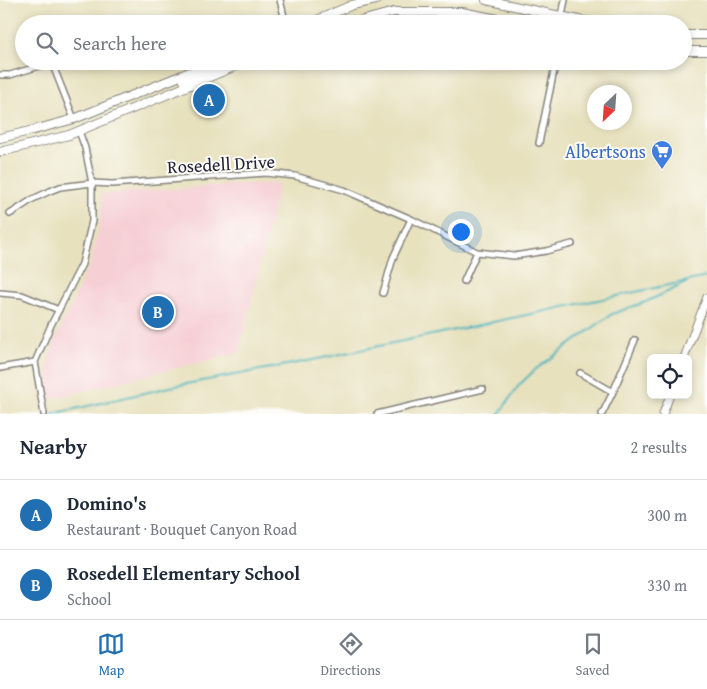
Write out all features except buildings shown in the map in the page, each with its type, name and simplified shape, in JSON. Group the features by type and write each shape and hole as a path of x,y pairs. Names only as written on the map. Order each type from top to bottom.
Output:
{"main road":[{"path":"330,15 352,6 376,0"},
{"path":"486,0 543,15"},
{"path":"383,15 394,12 462,12 478,15"},
{"path":"692,35 707,35"},
{"path":"692,51 707,51"},
{"path":"0,138 74,119 195,70"},
{"path":"193,85 186,84 184,81 210,70"},
{"path":"0,152 33,145 79,131 227,70"},
{"path":"74,119 79,131"},
{"path":"686,354 707,297"},
{"path":"663,414 669,399"}],"street":[{"path":"280,0 284,15"},
{"path":"563,15 565,0"},
{"path":"0,75 10,75 27,70"},
{"path":"57,70 74,119"},
{"path":"539,143 554,70"},
{"path":"44,414 35,362 82,264 92,221 92,183 85,148 79,131"},
{"name":"Rosedell Drive","path":"10,214 50,190 92,183 113,184 266,173 314,180 344,190 411,219 477,252 514,256 546,251 572,244"},
{"path":"383,293 393,258 411,219"},
{"path":"464,281 477,252"},
{"path":"0,293 22,295 59,310"},
{"path":"602,414 635,340"},
{"path":"0,368 35,362"},
{"path":"580,373 613,392"},
{"path":"377,414 409,408 483,389"},
{"path":"409,408 410,414"}],"shaded area":[{"path":"279,183 239,353 50,399 46,380 48,360 54,342 91,262 101,217 102,194"}],"waterway":[{"path":"53,414 170,387 308,361 707,277"},
{"path":"499,414 519,385 536,369 612,314 648,301 688,282"}],"place":[{"name":"Domino's","path":"209,100"},
{"name":"Albertsons","path":"662,170"},
{"name":"Rosedell Elementary School","path":"158,312"}]}
